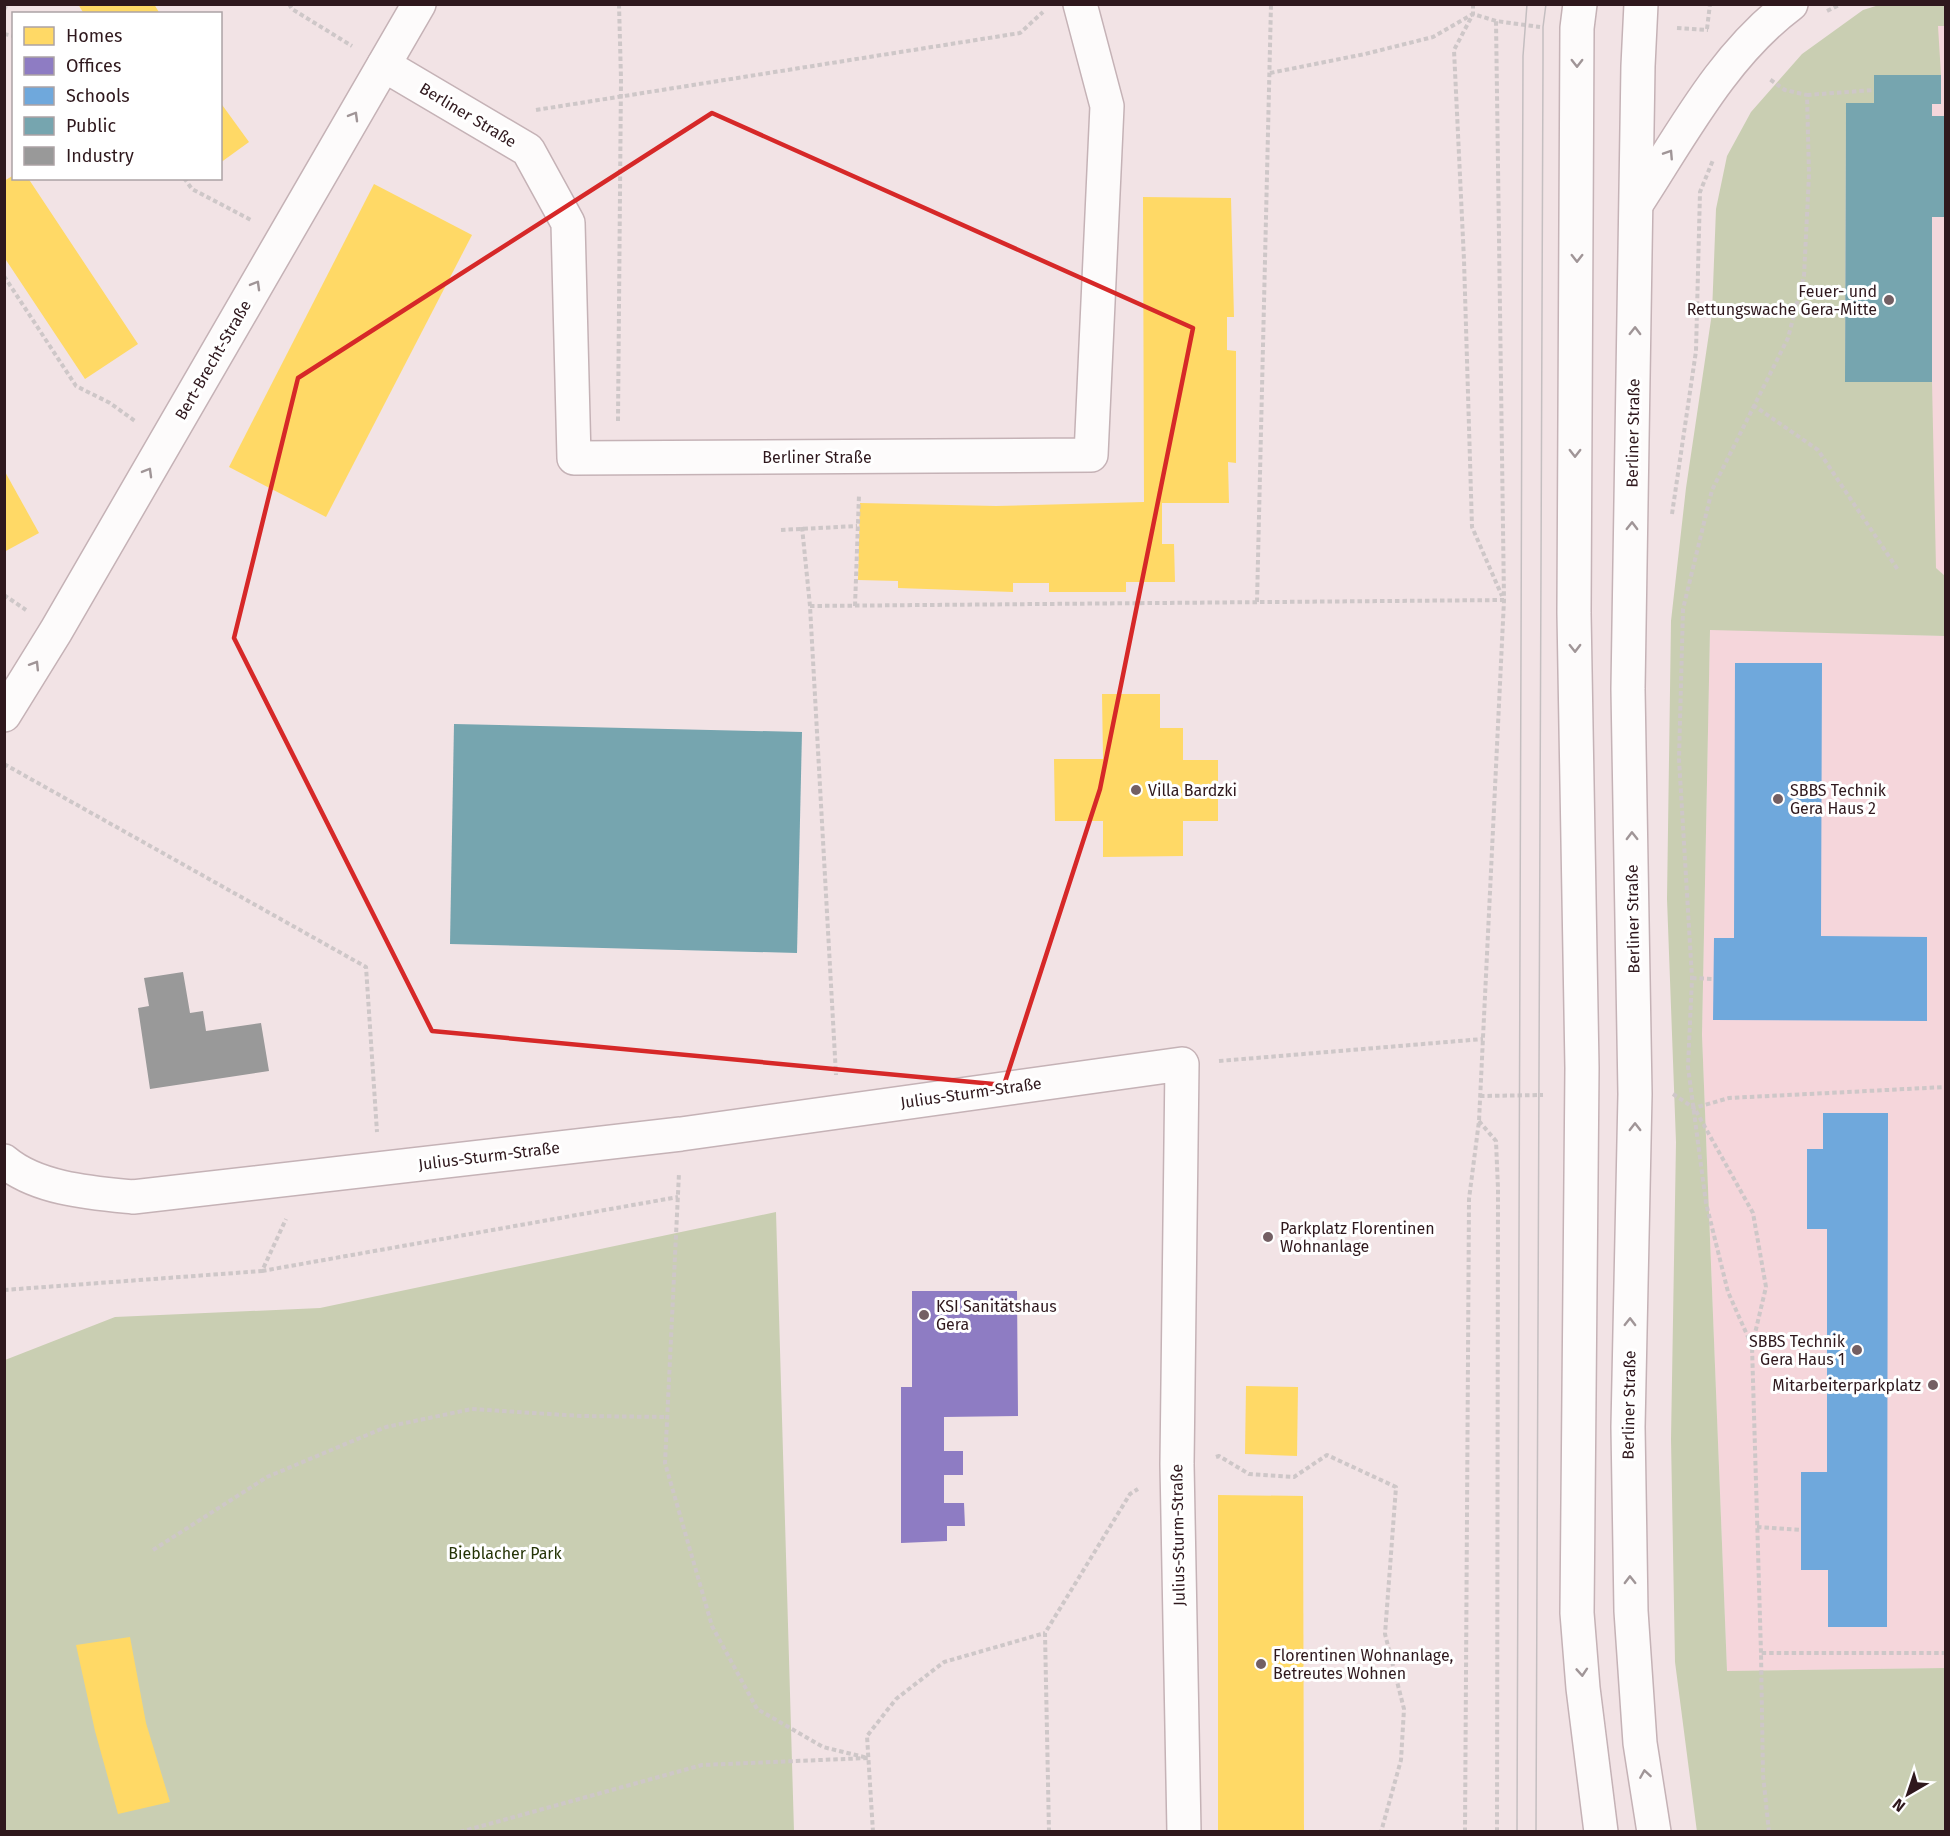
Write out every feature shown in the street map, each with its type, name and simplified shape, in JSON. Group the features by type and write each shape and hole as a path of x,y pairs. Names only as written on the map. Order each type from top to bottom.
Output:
{"street":[{"name":"Bert-Brecht-Straße","path":"4,715 62,621 419,4"},
{"name":"Berliner Straße","path":"384,65 528,150 568,223 574,458 1091,455 1107,106 1080,4"},
{"path":"1580,4 1577,28 1574,613 1582,1068 1577,1613 1583,1688 1601,1832"},
{"name":"Berliner Straße","path":"1641,4 1628,689 1635,1133 1628,1427 1631,1611 1640,1743 1654,1832"},
{"path":"1636,203 1736,56 1771,20 1791,4"},
{"name":"Julius-Sturm-Straße","path":"4,1161 15,1170 68,1190 133,1197 681,1134 1182,1064 1177,1464 1184,1832"}],"path":[{"path":"4,10 7,4"},
{"path":"289,4 292,9 384,65"},
{"path":"618,458 621,97 619,4"},
{"path":"1257,602 1271,4"},
{"path":"1473,4 1473,14 1454,50 1464,260 1472,527 1504,600"},
{"path":"1707,29 1710,4"},
{"path":"499,133 521,113 1020,33 1044,12"},
{"path":"1270,73 1365,54 1433,37 1473,14"},
{"path":"1465,1832 1469,1199 1479,1121 1504,600 1496,21"},
{"path":"1763,75 1785,90 1807,95 1874,90"},
{"path":"1752,1346 1728,1292 1706,1203 1688,1067 1692,978 1679,759 1683,609 1712,490 1788,338 1804,276 1809,175 1807,95"},
{"path":"1670,524 1696,351 1700,192 1717,150"},
{"path":"185,180 192,189 284,237"},
{"path":"4,276 76,386 110,403 165,443"},
{"path":"1753,405 1818,450 1898,570"},
{"path":"781,530 802,527 857,526 855,606"},
{"path":"802,527 810,606 838,1111"},
{"path":"810,606 1504,600"},
{"path":"4,765 366,967 379,1168"},
{"path":"1692,978 1714,979"},
{"path":"1182,1064 1483,1039"},
{"path":"1729,1098 1946,1087"},
{"path":"1694,1108 1753,1213 1766,1287 1752,1346 1764,1775 1769,1832"},
{"path":"1479,1121 1496,1141 1498,1189 1497,1832"},
{"path":"681,1134 665,1463 712,1626 757,1709 823,1747 868,1758"},
{"path":"262,1271 306,1177"},
{"path":"4,1290 262,1271 678,1197"},
{"path":"153,1550 267,1477 386,1427 472,1409 580,1416 668,1417"},
{"path":"1049,1832 1045,1633 1130,1494 1177,1464 1219,1456 1249,1474 1294,1477 1327,1455 1396,1487 1385,1634 1404,1709 1401,1760 1381,1832"},
{"path":"1757,1527 1801,1530"},
{"path":"873,1832 867,1736 896,1699 944,1662 1045,1633"},
{"path":"1761,1653 1946,1653"},
{"path":"460,1832 702,1765 868,1758"}],"highlighted area":[{"path":"712,113 1193,328 1100,789 1004,1085 432,1031 234,638 298,378"}],"shaded area":[{"name":"Feuer- und Rettungswache Gera-Mitte","path":"1938,25 1945,26 1945,576 1936,568 1845,382 1846,103 1874,90"},
{"path":"1710,629 1945,636 1945,1668 1727,1671 1702,1035"}],"green space":[{"path":"1879,5 1945,5 1945,26 1938,26 1941,75 1874,76 1874,103 1846,103 1845,382 1932,382 1936,568 1945,576 1945,636 1710,630 1702,1035 1727,1671 1945,1668 1945,1831 1697,1832 1675,1662 1671,1439 1676,1142 1667,899 1671,621 1686,488 1712,313 1716,209 1727,156 1751,112 1802,54 1863,10"},
{"name":"Bieblacher Park","path":"776,1212 794,1831 5,1832 5,1360 115,1317 320,1308"}],"building: Homes":[{"path":"78,4 154,4 159,12 83,12"},
{"path":"222,105 249,142 222,162"},
{"path":"12,176 12,180 29,180 138,344 85,379 4,257 4,181"},
{"path":"374,184 472,235 326,517 229,467"},
{"path":"1143,197 1231,198 1234,317 1227,317 1227,350 1236,351 1236,463 1228,462 1229,503 1162,503 1162,544 1174,544 1175,582 1126,582 1126,592 1049,592 1049,583 1013,583 1013,592 898,588 898,581 858,580 860,503 996,506 1144,502"},
{"path":"4,470 39,533 4,552"},
{"name":"Villa Bardzki","path":"1102,694 1160,694 1160,728 1183,728 1183,760 1218,760 1218,821 1183,821 1183,856 1103,857 1103,821 1055,821 1054,759 1103,759"},
{"path":"1246,1386 1298,1387 1297,1456 1245,1454"},
{"name":"Florentinen Wohnanlage, Betreutes Wohnen","path":"1218,1495 1303,1496 1304,1832 1218,1832"},
{"path":"130,1637 146,1723 170,1802 118,1814 95,1731 76,1645"}],"building: Offices":[{"path":"912,1291 1017,1291 1018,1416 944,1417 944,1451 963,1451 963,1475 944,1475 944,1503 964,1503 965,1526 947,1526 947,1541 901,1543 901,1387 912,1387"}],"building: Schools":[{"name":"SBBS Technik Gera Haus 2","path":"1735,663 1822,663 1821,936 1927,937 1927,1021 1713,1020 1714,938 1734,938"},
{"name":"SBBS Technik Gera Haus 1","path":"1823,1113 1888,1113 1887,1627 1828,1627 1828,1570 1801,1570 1801,1472 1827,1472 1827,1229 1807,1229 1807,1149 1823,1149"}],"building: Public":[{"name":"Feuer- und Rettungswache Gera-Mitte","path":"1874,75 1941,75 1941,104 1932,104 1932,116 1946,116 1946,217 1932,217 1932,382 1845,382 1846,103 1874,103"},
{"path":"454,724 802,732 797,953 450,944"}],"building: Industry":[{"path":"183,972 190,1013 203,1011 206,1031 261,1023 269,1071 150,1089 138,1008 149,1006 144,978"}],"tram line":[{"path":"1517,1832 1523,56 1527,4"},
{"path":"1536,1832 1543,27 1546,4"}],"place":[{"name":"Feuer- und Rettungswache Gera-Mitte","path":"1889,300"},
{"name":"Villa Bardzki","path":"1136,790"},
{"name":"SBBS Technik Gera Haus 2","path":"1778,799"},
{"name":"Parkplatz Florentinen Wohnanlage","path":"1268,1237"},
{"name":"KSI Sanitätshaus Gera","path":"924,1315"},
{"name":"SBBS Technik Gera Haus 1","path":"1857,1350"},
{"name":"Mitarbeiterparkplatz","path":"1933,1385"},
{"name":"Florentinen Wohnanlage, Betreutes Wohnen","path":"1261,1664"}]}
